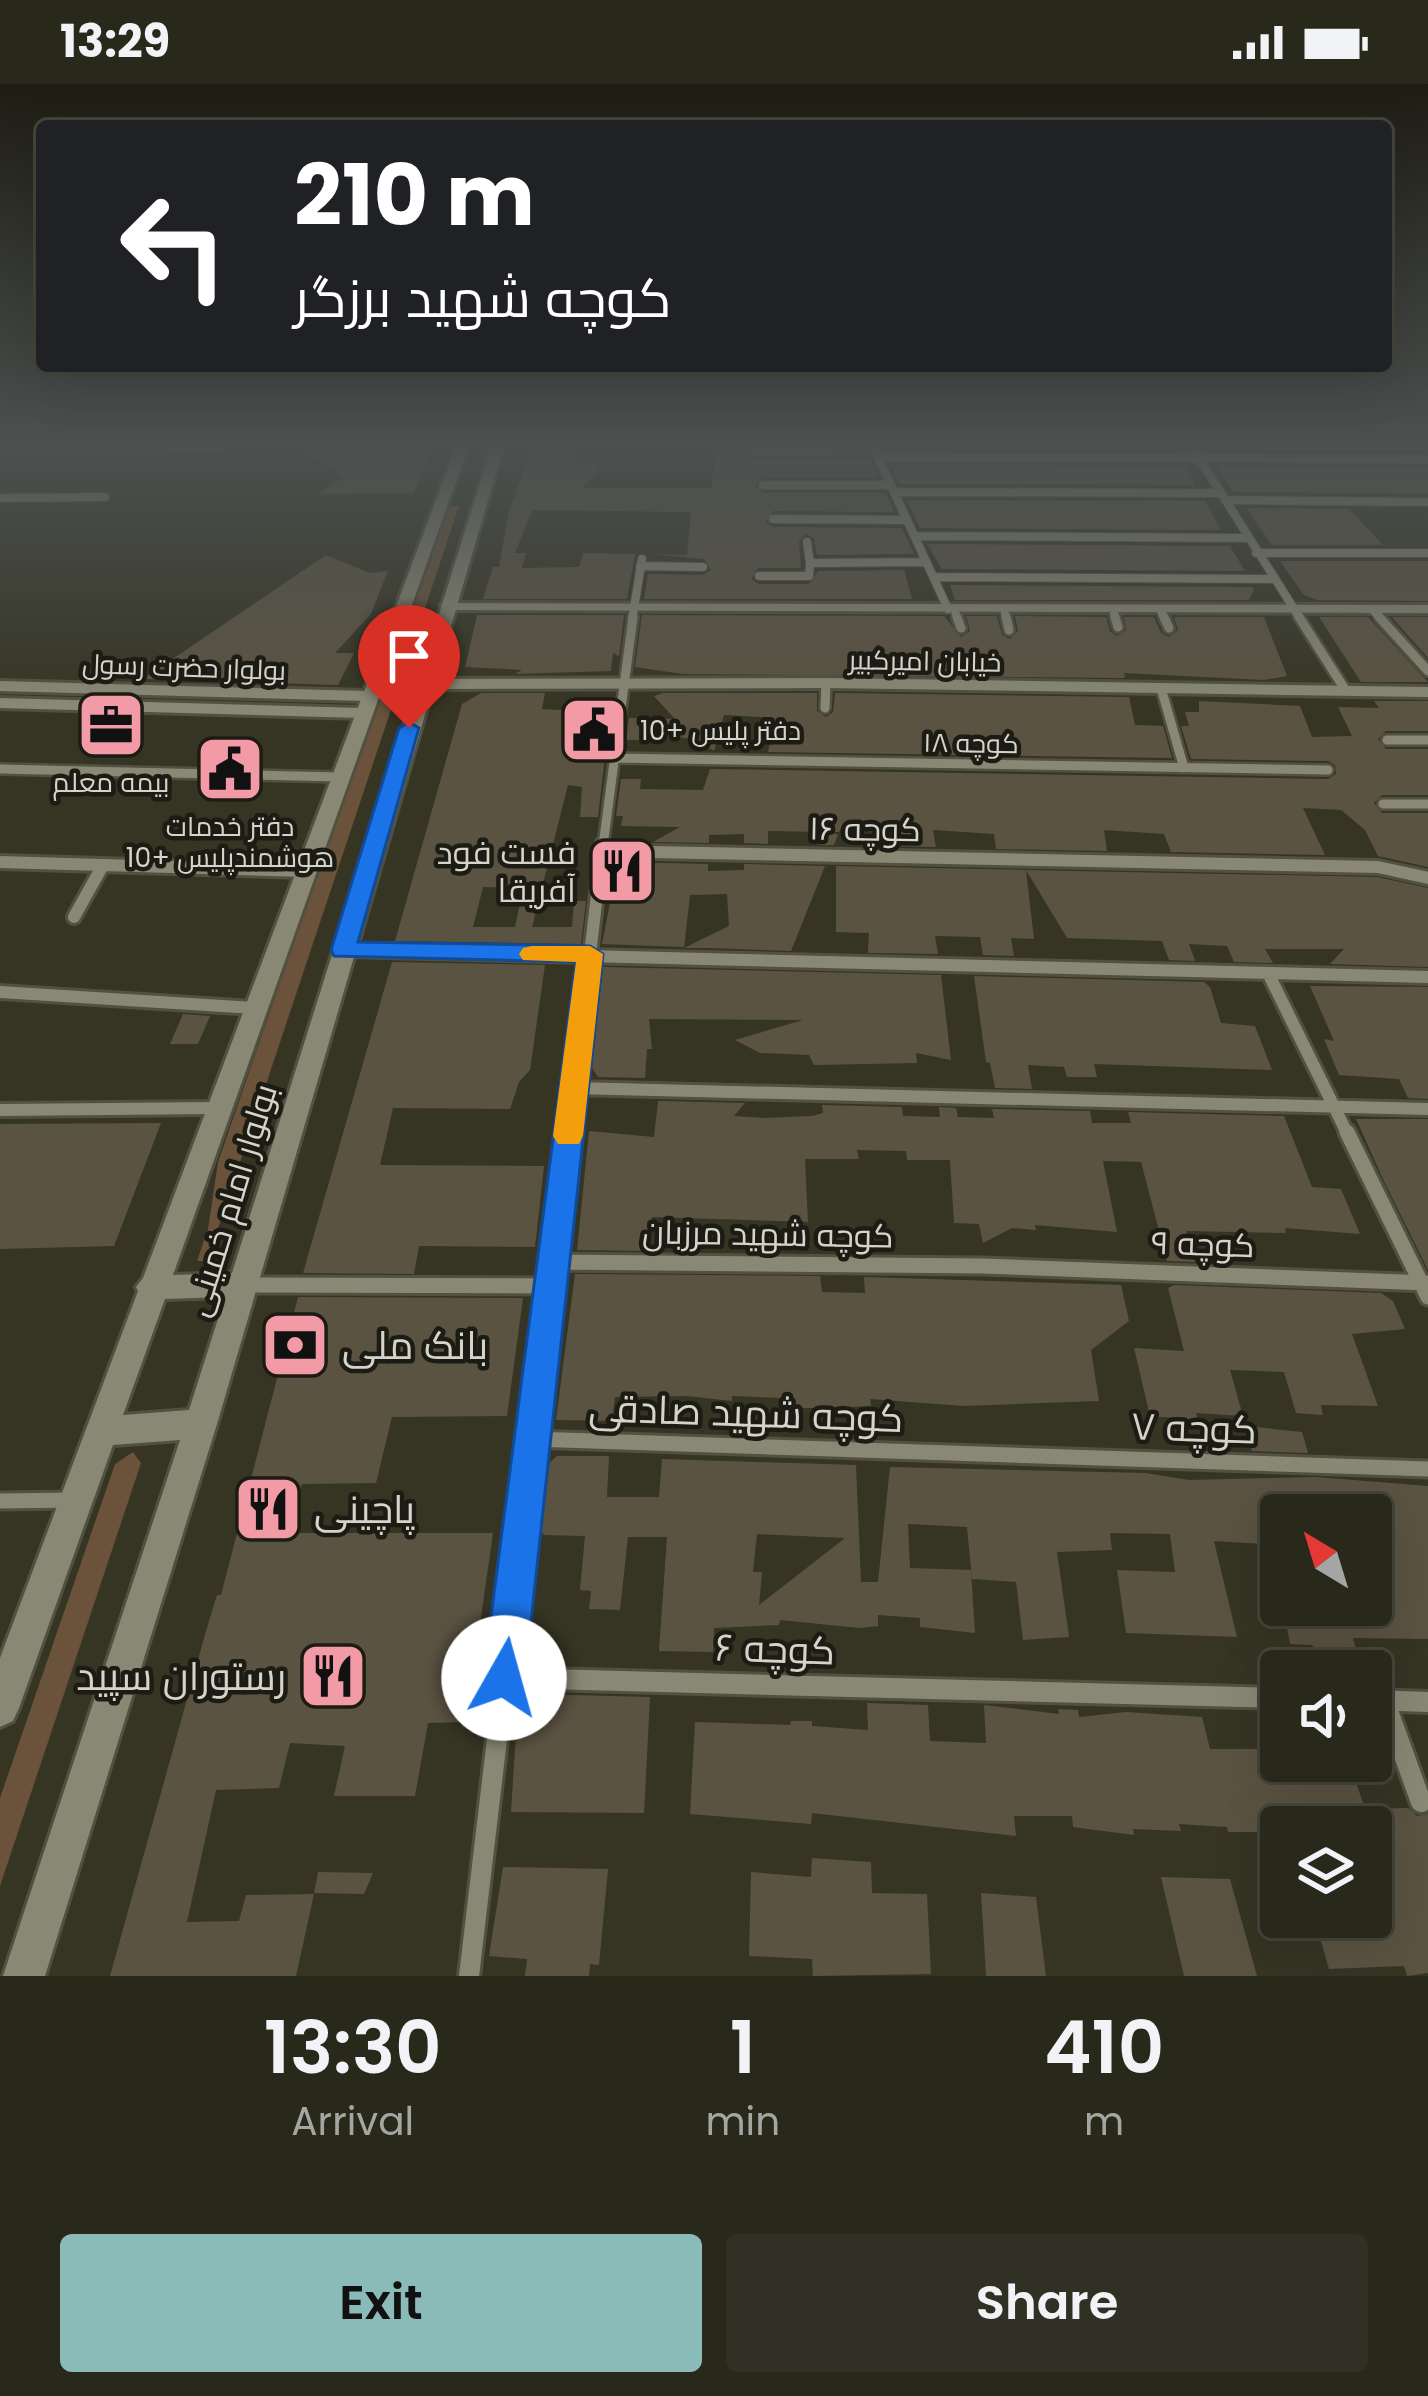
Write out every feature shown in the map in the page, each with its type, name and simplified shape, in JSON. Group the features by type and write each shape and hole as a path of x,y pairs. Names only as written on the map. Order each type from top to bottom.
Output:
{"main road":[{"name":"بولوار امام خمینی","path":"0,1708 429,530"},
{"name":"بولوار امام خمینی","path":"24,1976 201,1424 470,530"},
{"path":"151,1287 243,1285"},
{"path":"100,1431 201,1424"}],"street":[{"path":"912,530 961,628"},
{"path":"1242,530 1346,692"},
{"path":"914,536 1247,538"},
{"path":"759,576 808,576 807,542"},
{"path":"1256,553 1428,553"},
{"path":"469,1976 632,609 641,562 703,567"},
{"path":"810,563 926,562"},
{"path":"934,577 1273,579"},
{"path":"446,607 1428,609"},
{"path":"1004,609 1009,630"},
{"path":"1113,609 1118,627"},
{"path":"1160,609 1168,628"},
{"path":"1372,609 1428,671"},
{"path":"825,708 826,683"},
{"name":"خیابان امیرکبیر","path":"422,684 826,683 1428,692"},
{"name":"بولوار حضرت رسول","path":"0,686 339,695 365,705"},
{"path":"1161,688 1184,768"},
{"path":"329,712 339,695"},
{"name":"بولوار حضرت رسول","path":"0,704 329,712 365,705"},
{"path":"1387,740 1428,740"},
{"name":"کوچه ۱۸","path":"613,758 1328,770"},
{"path":"0,769 338,777"},
{"path":"1383,804 1428,804"},
{"name":"کوچه ۱۶","path":"602,851 1378,867 1428,878"},
{"path":"0,862 304,871"},
{"path":"74,917 103,865"},
{"path":"344,950 1428,977"},
{"path":"1268,974 1426,1288"},
{"path":"0,992 254,1008"},
{"path":"574,1088 1428,1109"},
{"path":"0,1110 217,1108"},
{"name":"کوچه شهید مرزبان","path":"554,1262 983,1266"},
{"name":"کوچه ۹","path":"983,1266 1426,1288"},
{"path":"243,1285 552,1286"},
{"name":"کوچه شهید صادقی","path":"532,1439 957,1452"},
{"name":"کوچه ۷","path":"957,1452 1428,1469"},
{"path":"0,1501 74,1500"},
{"name":"کوچه ۶","path":"504,1678 1260,1697"},
{"path":"1392,1701 1428,1702"},
{"path":"1392,1734 1420,1802"}],"shaded area":[{"path":"437,530 451,530 207,1261 197,1261 208,1229 218,1162"},
{"path":"133,1452 141,1463 0,1886 0,1798 115,1464"}],"building":[{"path":"506,530 524,530 515,553 526,553 522,568 579,567 583,553 635,554 627,599 483,599 493,567 499,567"},
{"path":"689,530 903,530 914,554 817,555 814,538 805,534 799,542 801,568 758,568 751,579 759,584 809,584 818,571 904,570 912,599 644,599 648,574 703,575 711,570 704,559 649,554 687,555"},
{"path":"1262,530 1369,530 1383,545 1272,545"},
{"path":"927,544 1230,546 1245,571 942,569"},
{"path":"326,555 370,573 388,571 371,614 335,653 354,653 338,685 143,679"},
{"path":"1280,561 1428,561 1428,601 1317,600 1304,595"},
{"path":"950,585 1254,590 1249,600 955,600"},
{"path":"477,615 624,615 619,656 613,653 611,671 515,674 522,670 465,667"},
{"path":"642,615 944,616 961,637 970,631 966,616 997,616 1002,635 1010,639 1018,631 1015,616 1106,617 1117,636 1126,630 1124,617 1154,617 1161,633 1169,637 1178,630 1174,617 1264,617 1287,676 1264,680 1124,673 1125,678 683,674 635,667"},
{"path":"1319,617 1368,617 1428,682 1361,682"},
{"path":"1392,617 1428,617 1428,658"},
{"path":"481,693 545,693 542,709 610,713 598,817 580,817 582,787 568,785 532,927 572,927 574,901 586,901 581,944 395,941 462,704","holes":["483,887 523,888 515,927 473,927"]},
{"path":"817,693 817,711 826,717 833,712 835,693 1129,697 1135,725 1163,726 1172,758 768,752 775,718 724,715 714,751 695,739 648,734 647,740 626,740 629,718 675,719 654,696"},
{"path":"1199,701 1300,706 1312,737 1352,736 1338,707 1379,708 1374,701 1428,701 1428,731 1386,731 1378,739 1386,749 1428,749 1428,795 1382,795 1374,803 1382,813 1428,813 1428,867 1378,856 1365,830 1341,810 1303,808 1325,855 1171,852 1164,834 1104,830 1107,851 996,849 994,834 933,830 936,847 883,846 887,826 842,826 839,832 832,832 838,835 834,845 819,845 827,832 768,831 768,844 744,843 744,834 709,835 709,843 653,842 680,827 621,826 623,816 616,816 621,779 641,779 640,789 703,790 710,769 1328,779 1336,774 1335,765 1328,761 1191,759 1181,726 1189,726 1185,712 1199,712"},
{"path":"618,862 708,864 708,871 744,870 744,864 825,866 791,951 686,947 729,926 727,894 690,895 684,947 602,944"},
{"path":"836,866 1026,870 1034,939 1011,938 1014,956 983,955 980,937 935,936 938,954 868,953 869,933 836,932"},
{"path":"1026,870 1377,877 1428,888 1428,967 1330,964 1344,949 1265,949 1273,963 1234,962 1227,946 1189,944 1195,961 1169,960 1162,941 1067,938"},
{"path":"392,962 545,965 530,1070 519,1082 510,1109 393,1108 380,1165 544,1166 535,1247 419,1246 414,1274 303,1273"},
{"path":"603,967 941,975 951,1060 916,1053 917,1063 814,1065 809,1055 760,1053 735,1040 803,1020 649,1019 652,1049 647,1049 645,1078 598,1077 592,1068"},
{"path":"974,976 1204,982 1210,987 1221,1023 1255,1026 1272,1070 1094,1064 1097,1077 1067,1077 1064,1067 1028,1065 1032,1089 995,1088 986,1062"},
{"path":"1310,986 1428,987 1428,1099 1408,1098 1399,1079 1339,1075 1324,1039 1334,1041"},
{"path":"183,1014 210,1016 198,1044 170,1044"},
{"path":"658,1101 745,1103 734,1116 764,1118 812,1116 823,1113 822,1105 902,1107 903,1116 940,1117 939,1107 956,1108 958,1117 994,1118 992,1109 1090,1111 1092,1123 1131,1123 1128,1112 1284,1116 1312,1187 1341,1189 1360,1234 1285,1228 1286,1233 1186,1231 1195,1262 1167,1261 1141,1162 1103,1161 1117,1232 1035,1225 1036,1230 1012,1228 983,1243 979,1224 954,1223 950,1160 907,1160 906,1151 857,1150 859,1159 805,1159 808,1222 652,1217 648,1251 577,1250 589,1131 654,1137"},
{"path":"1356,1119 1428,1119 1428,1270 1383,1179"},
{"path":"161,1123 114,1246 0,1249 0,1124"},
{"path":"575,1274 820,1276 822,1292 865,1293 864,1277 1121,1285 1129,1321 1091,1350 1099,1401 964,1406 870,1399 871,1406 792,1408 792,1403 779,1403 781,1398 615,1397 612,1421 556,1420"},
{"path":"1168,1288 1381,1293 1393,1301 1405,1329 1352,1334 1378,1406 1321,1405 1323,1415 1296,1413 1284,1372 1230,1370 1243,1416 1196,1413 1198,1420 1150,1416 1134,1348 1184,1351"},
{"path":"298,1297 523,1298 507,1416 392,1417 376,1483 302,1484 289,1533 493,1533 466,1722 428,1723 415,1796 334,1796 345,1746 290,1743 279,1788 216,1790 187,1922 239,1921 246,1895 314,1894 296,1976 110,1976 206,1631 217,1595 221,1595"},
{"path":"1245,1426 1302,1432 1308,1453 1252,1451"},
{"path":"557,1456 609,1456 607,1497 659,1497 662,1459 856,1465 861,1582 878,1582 890,1467 1145,1473 1189,1480 1316,1477 1428,1486 1428,1639 1353,1638 1356,1650 1290,1644 1287,1626 1392,1626 1392,1494 1260,1494 1260,1544 1214,1541 1237,1637 1126,1633 1117,1570 1175,1572 1170,1534 1110,1533 1112,1550 1057,1552 1069,1637 1023,1640 1016,1582 972,1579 967,1527 908,1524 910,1568 971,1570 975,1633 920,1627 920,1618 878,1615 878,1626 860,1628 780,1620 779,1625 714,1628 713,1652 659,1651 667,1537 628,1537 620,1610 589,1609 591,1591 580,1590 585,1536 544,1535 550,1462","holes":["757,1534 845,1538 759,1605 762,1572 753,1572"]},
{"path":"532,1694 650,1697 644,1813 511,1812 517,1718"},
{"path":"867,1703 928,1705 930,1741 986,1743 984,1705 1059,1714 1058,1709 1078,1710 1079,1717 1126,1712 1202,1717 1210,1749 1260,1749 1260,1782 1356,1782 1364,1806 1260,1806 1260,1832 1179,1824 1181,1831 1133,1829 1134,1835 1073,1827 1072,1816 1014,1816 1016,1836 812,1813 811,1824 690,1814 695,1722 790,1725 791,1721 812,1721 812,1726 868,1730"},
{"path":"1392,1808 1408,1808 1417,1816 1428,1814 1428,1973 1407,1976 1404,1966 1329,1969 1320,1938 1392,1938"},
{"path":"812,1858 871,1862 872,1893 927,1894 931,1974 813,1976 812,1959 749,1956 751,1872 811,1877"},
{"path":"503,1867 608,1869 599,1965 590,1964 589,1976 525,1976 527,1959 489,1956"},
{"path":"318,1872 373,1873 364,1894 314,1893"},
{"path":"1161,1877 1230,1879 1257,1976 1184,1976"},
{"path":"981,1893 1036,1897 1046,1976 986,1976"}],"slow traffic":[{"path":"532,954 590,954 568,1136"}],"place":[{"name":"بیمه معلم","path":"111,725"},
{"name":"دفتر پلیس +10","path":"594,730"},
{"name":"دفتر خدمات هوشمندپلیس +10","path":"230,769"},
{"name":"فست فود آفریقا","path":"622,871"},
{"name":"بانک ملی","path":"295,1345"},
{"name":"پاچینی","path":"268,1509"},
{"name":"رستوران سپید","path":"333,1676"}],"route":[{"path":"409,728 344,950 590,954 504,1678"}]}
